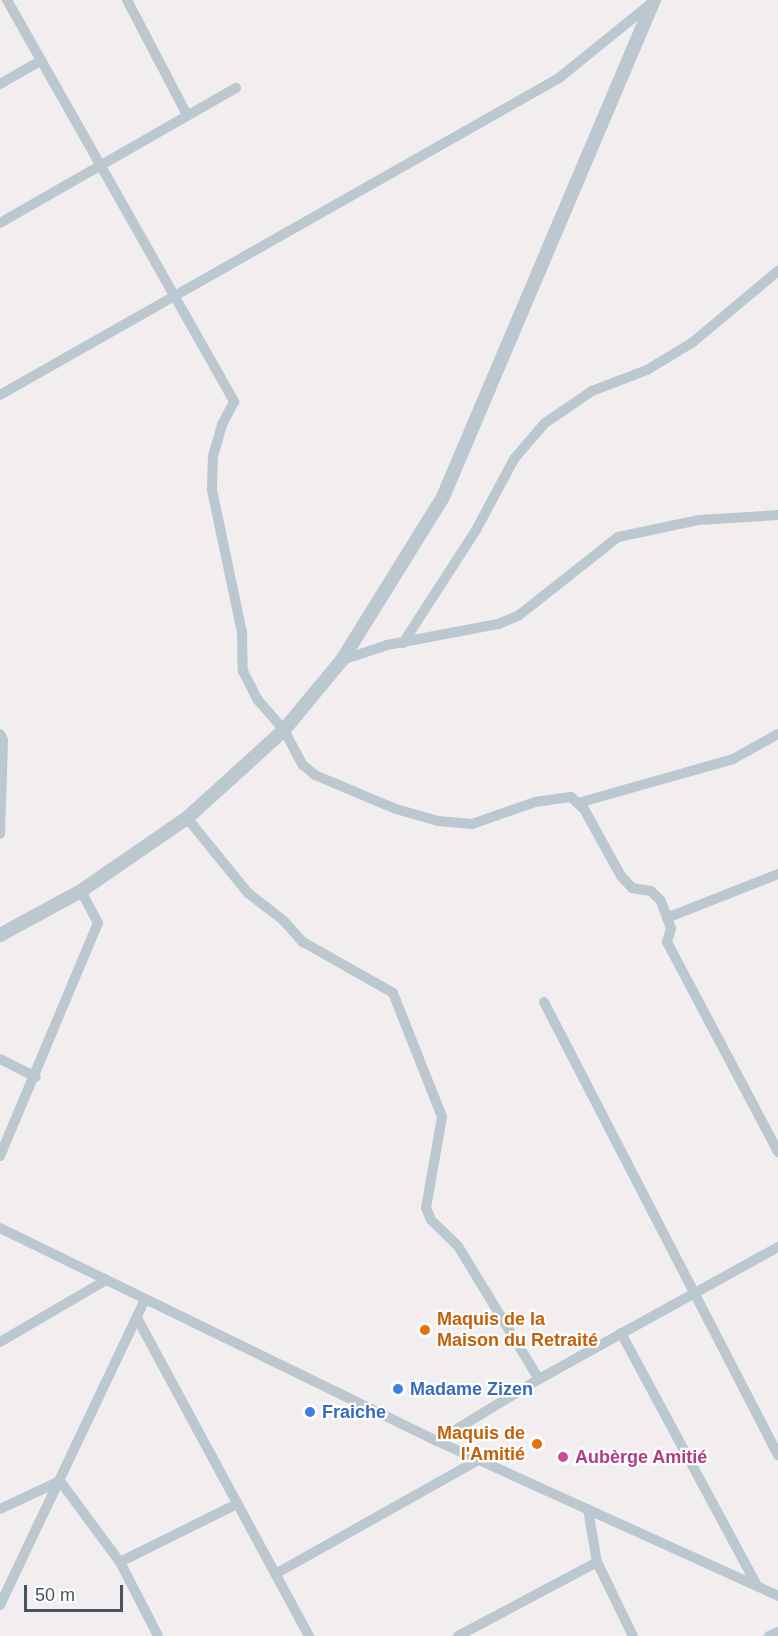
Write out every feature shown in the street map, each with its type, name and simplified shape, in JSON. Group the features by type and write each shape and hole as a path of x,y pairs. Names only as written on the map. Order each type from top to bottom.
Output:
{"street":[{"path":"7,0 98,166 234,402 222,425 213,457 212,490 242,632 243,671 258,700 284,730 303,765 315,775 396,809 438,821 472,824 558,797 571,797 578,803 621,876 632,888 651,891 669,916 666,942 778,1152"},
{"path":"127,0 187,115"},
{"path":"0,395 172,295 560,78 654,1"},
{"path":"0,935 81,891 187,818 284,730 342,660 442,497 654,1"},
{"path":"0,84 40,61"},
{"path":"0,223 236,88"},
{"path":"403,643 476,530 514,459 545,423 592,392 647,370 693,342 778,271"},
{"path":"342,660 403,643 498,624 518,616 618,537 699,520 778,515"},
{"path":"0,734 3,740 0,834"},
{"path":"578,803 733,759 778,734"},
{"path":"187,818 248,893 283,920 303,942 393,993 442,1117 426,1208 430,1220 458,1246 539,1379"},
{"path":"669,916 778,874"},
{"path":"0,1156 36,1077 98,923 81,891"},
{"path":"544,1002 696,1292 778,1455"},
{"path":"0,1059 36,1077"},
{"path":"0,1228 437,1441 778,1596"},
{"path":"437,1441 539,1379 778,1248"},
{"path":"0,1342 106,1280"},
{"path":"0,1605 145,1300"},
{"path":"136,1318 277,1573 309,1636"},
{"path":"621,1333 758,1586"},
{"path":"277,1573 478,1460"},
{"path":"0,1509 60,1481"},
{"path":"60,1481 120,1562 158,1636"},
{"path":"120,1562 237,1504"},
{"path":"588,1509 597,1562 633,1636"},
{"path":"459,1636 597,1562"},
{"path":"769,1636 778,1632"}],"place":[{"name":"Maquis de la Maison du Retraité","path":"425,1330"},
{"name":"Madame Zizen","path":"398,1389"},
{"name":"Fraiche","path":"310,1412"},
{"name":"Maquis de l'Amitié","path":"537,1444"},
{"name":"Aubèrge Amitié","path":"563,1457"}]}
